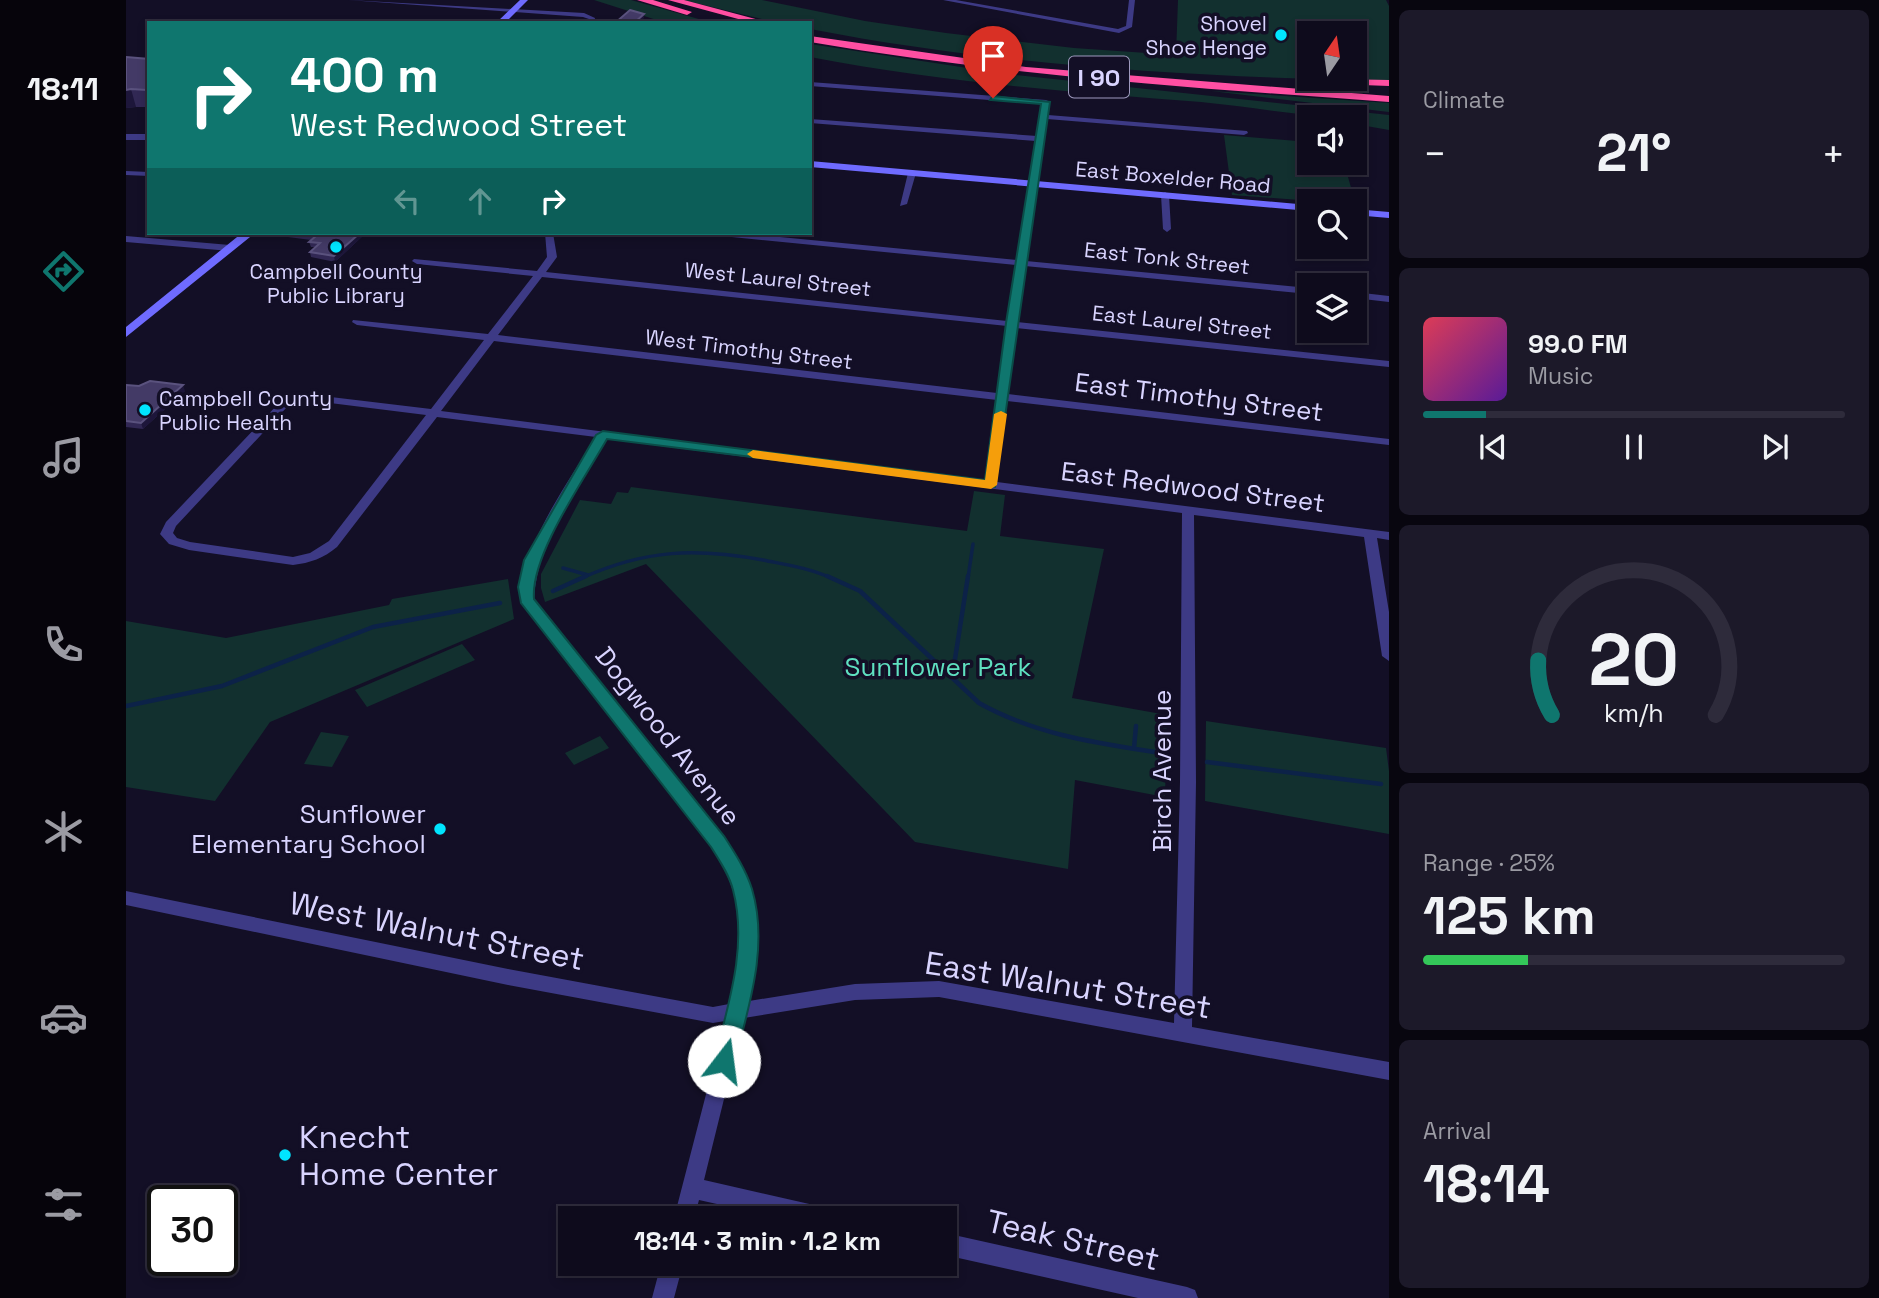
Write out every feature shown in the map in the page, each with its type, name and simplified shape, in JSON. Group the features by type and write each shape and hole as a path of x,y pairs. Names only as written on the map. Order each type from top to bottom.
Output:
{"highway":[{"path":"642,0 722,21"},
{"path":"673,0 758,21"},
{"name":"I 90","path":"812,32 921,50 1014,61 1389,92"},
{"name":"I 90","path":"812,39 984,68 1321,105"},
{"name":"I 90","path":"853,47 1049,73 1389,99"},
{"name":"I 90","path":"1014,61 1320,82 1389,83"}],"main road":[{"path":"502,21 524,1"},
{"name":"East Boxelder Road","path":"812,164 1297,207"},
{"path":"1367,213 1389,215"},
{"path":"126,333 246,235"}],"street":[{"path":"351,0 514,11 591,20"},
{"path":"946,0 1124,31 1129,27 1132,0"},
{"path":"510,1 524,1"},
{"path":"812,84 1046,102 1012,323 991,485"},
{"path":"1044,117 1244,133"},
{"path":"812,121 1041,139"},
{"path":"126,137 147,137"},
{"path":"126,173 147,174"},
{"path":"903,204 912,173"},
{"path":"1165,195 1167,229"},
{"path":"126,246 131,239 147,230"},
{"path":"434,413 541,274 552,257 549,235"},
{"name":"East Tonk Street","path":"735,235 1297,290"},
{"path":"131,239 230,248"},
{"name":"West Laurel Street","path":"417,261 1012,323"},
{"path":"1367,296 1389,299"},
{"name":"West Timothy Street","path":"357,323 1003,397"},
{"name":"East Laurel Street","path":"1012,323 1389,364"},
{"name":"East Timothy Street","path":"1003,397 1389,442"},
{"name":"East Redwood Street","path":"434,413 333,544 309,559 293,561 189,546 173,541 166,534 170,524 283,405 297,399 314,398 434,413 991,485 1370,533 1389,536"},
{"name":"Dogwood Avenue","path":"603,435 532,560 525,587 527,600 696,814 734,869 743,890 750,936 737,1012 687,1206"},
{"name":"Birch Avenue","path":"1183,1032 1188,782 1188,510"},
{"path":"1370,533 1389,656"},
{"name":"West Walnut Street","path":"126,898 713,1015 737,1012"},
{"name":"East Walnut Street","path":"737,1012 855,992 939,989 1389,1071"},
{"path":"692,1188 773,1206"},
{"name":"Teak Street","path":"957,1247 1187,1298"},
{"path":"663,1298 669,1276"}],"green space":[{"path":"594,0 631,0 706,21 660,21"},
{"path":"683,0 762,0 865,21 946,33 1074,48 1176,55 1178,0 1386,0 1389,6 1389,81 1367,80 1367,21 1297,21 1297,78 1171,73 954,52 812,29 812,21 770,21"},
{"path":"812,44 1007,74 1297,105 1297,113 956,80 812,57"},
{"path":"1211,91 1389,103 1389,112 1367,109 1367,105 1330,105"},
{"path":"1367,113 1389,115 1389,130 1367,126"},
{"path":"1224,135 1297,141 1297,175 1347,175 1351,189 1297,189 1297,200 1232,195"},
{"name":"Sunflower Park","path":"631,487 967,531 974,491 1005,495 1000,536 1104,549 1072,698 1167,715 1165,797 1075,780 1068,869 915,842 646,564 545,602 541,574 580,500 611,504 617,492 628,493"},
{"path":"508,579 514,619 270,722 215,801 126,787 126,621 226,638 389,605 392,599"},
{"path":"462,644 475,660 367,707 355,690"},
{"path":"1206,721 1386,748 1389,771 1389,834 1205,801"},
{"path":"321,732 349,736 332,767 304,764"},
{"path":"600,736 609,748 574,765 565,753"}],"building":[{"path":"630,10 644,14 636,21 617,21"},
{"path":"126,57 147,59 147,90 126,90"},
{"path":"307,235 358,235 334,256 310,252 320,243 309,242 316,236"},
{"name":"Campbell County Public Health","path":"150,381 183,385 141,423 126,421 126,385 139,386"}],"waterway":[{"path":"968,578 973,544"},
{"path":"582,578 605,568 650,556 693,553 763,560 806,569 831,578"},
{"path":"563,568 588,575"},
{"path":"553,591 586,576"},
{"path":"827,576 860,591 952,678"},
{"path":"952,678 968,576"},
{"path":"126,706 222,686 373,627 500,603"},
{"path":"952,678 979,703 1022,723 1090,741 1161,753"},
{"path":"1134,748 1136,726"},
{"path":"1207,762 1381,784"}],"slow traffic":[{"path":"753,454 991,485 1001,414"}],"place":[{"name":"Shovel Shoe Henge","path":"1281,35"},
{"name":"Campbell County Public Library","path":"336,247"},
{"name":"Campbell County Public Health","path":"145,410"},
{"name":"Sunflower Elementary School","path":"440,829"},
{"name":"Knecht Home Center","path":"285,1155"}],"route":[{"path":"724,1061 742,991 750,936 743,890 718,841 527,600 525,587 532,560 603,435 991,485 1012,323 1046,102 993,98"}]}
